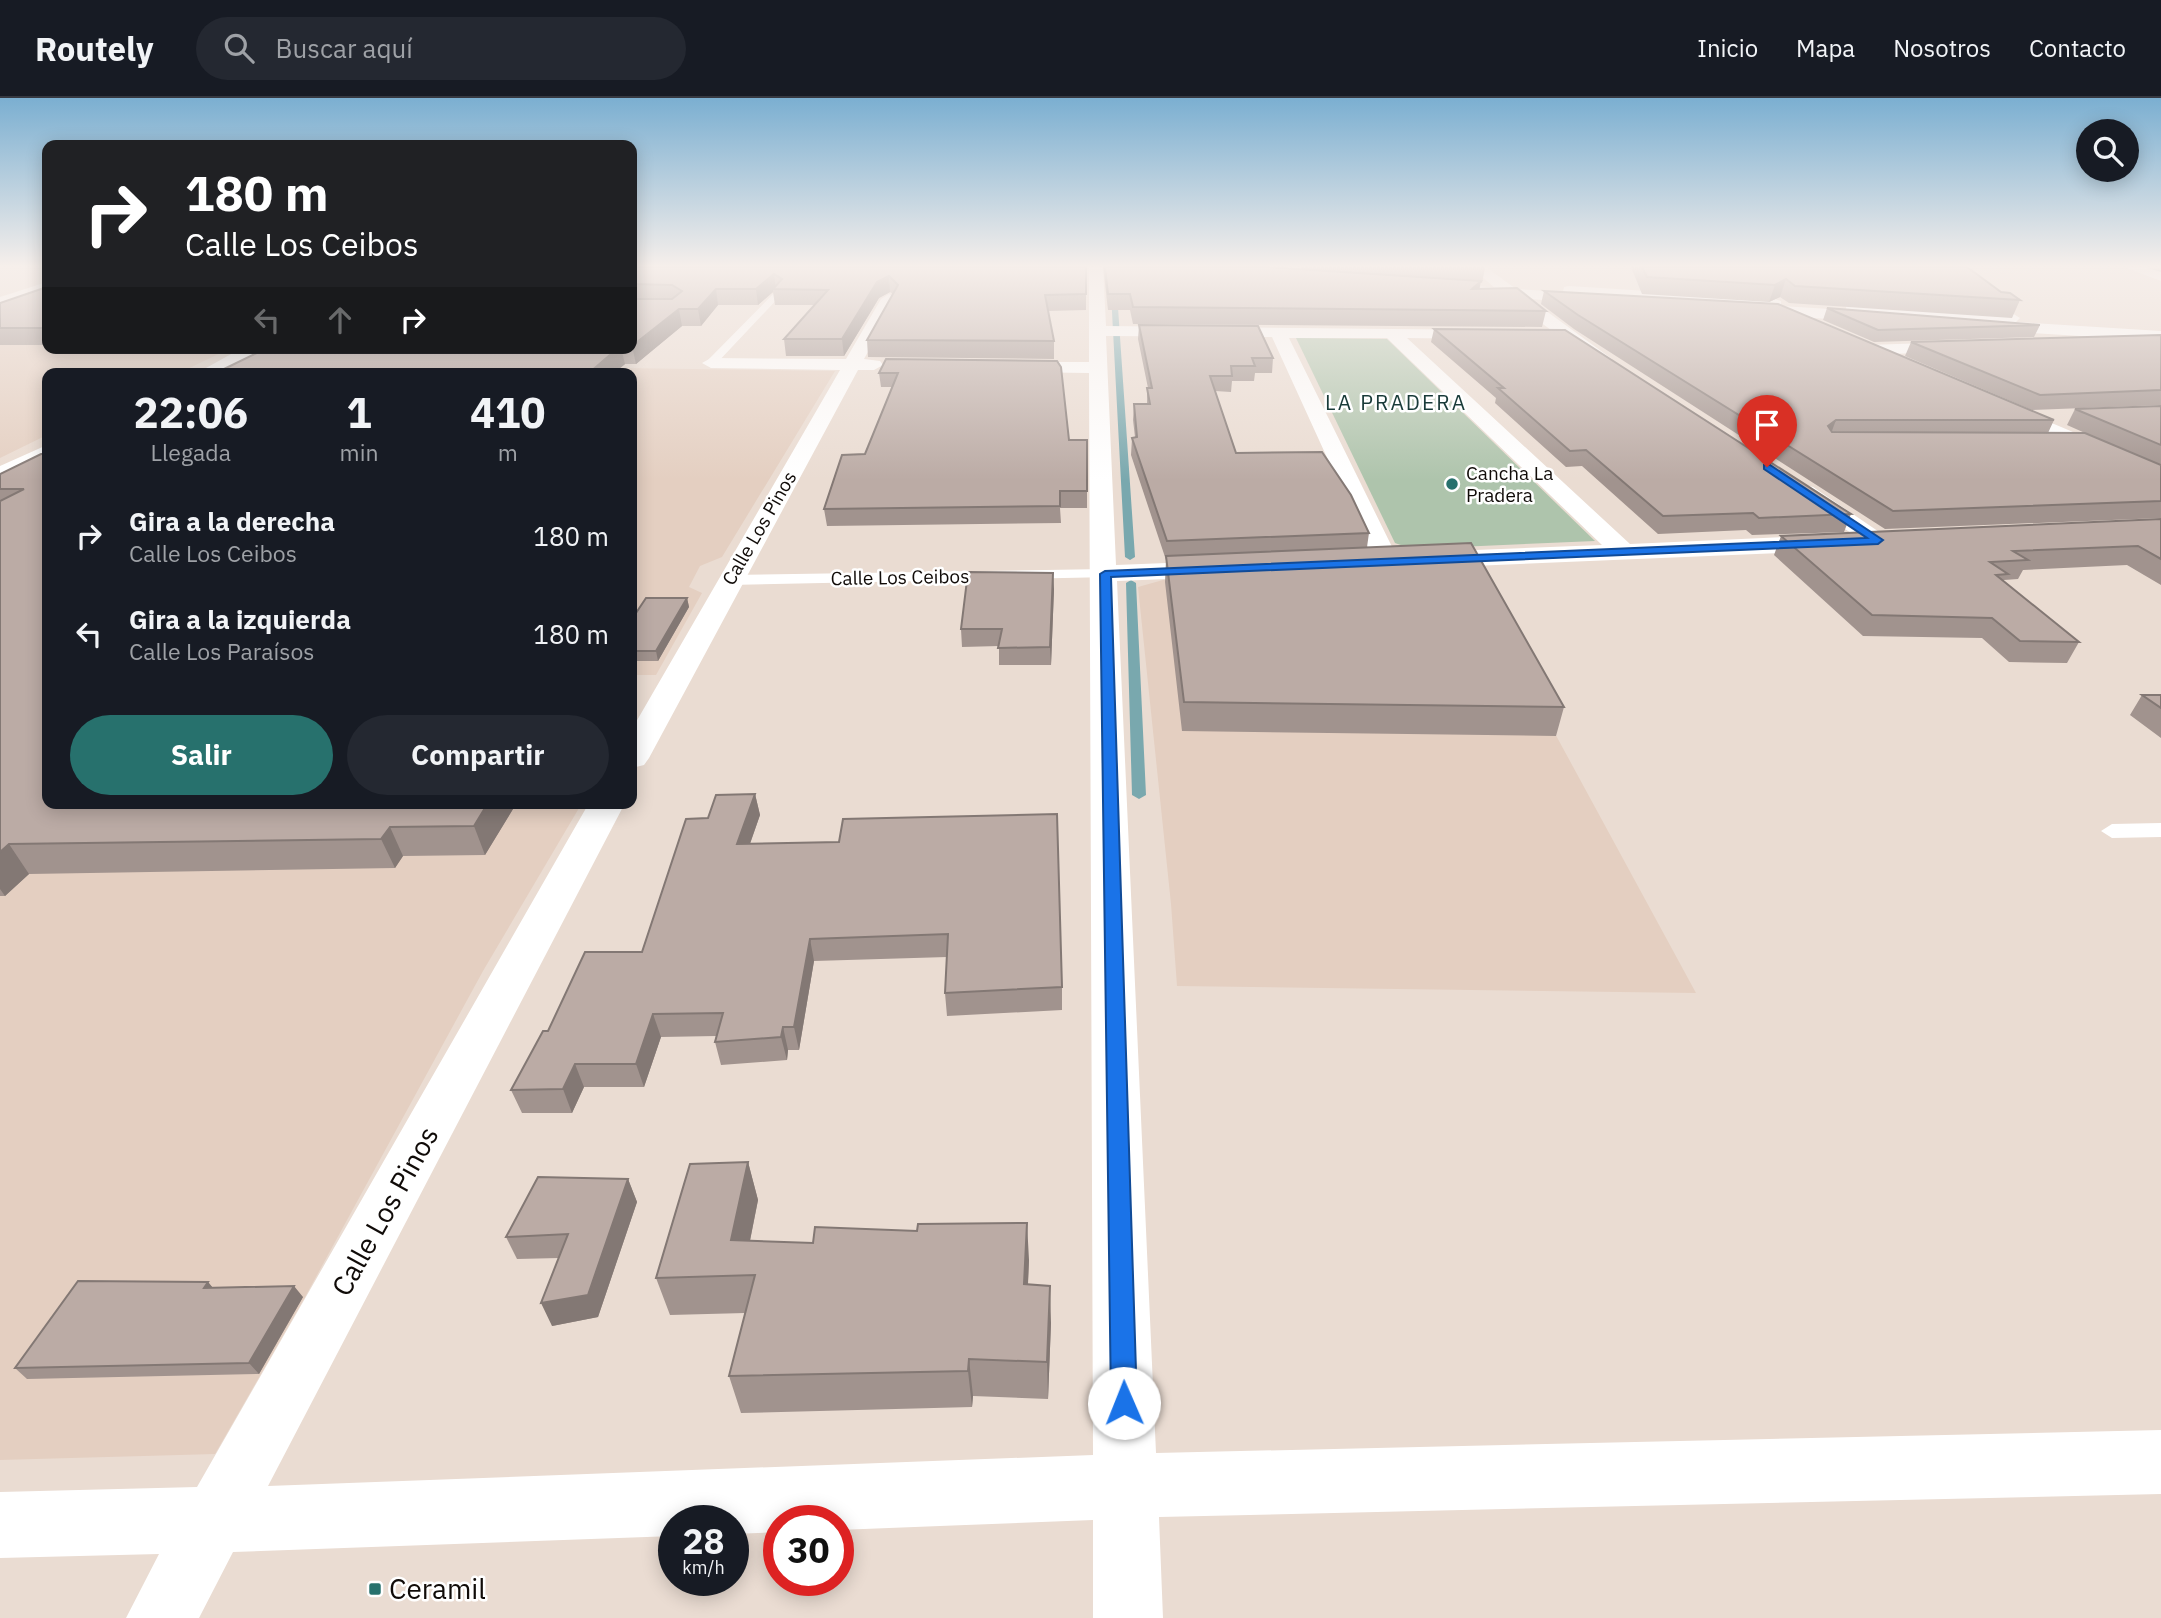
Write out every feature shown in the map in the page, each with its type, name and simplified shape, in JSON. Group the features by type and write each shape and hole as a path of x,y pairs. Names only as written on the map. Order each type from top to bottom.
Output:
{"street":[{"name":"Calle Los Pinos","path":"637,749 867,338"},
{"path":"1099,338 1128,1618"},
{"path":"990,366 1100,349 1223,338"},
{"path":"1280,338 1386,561"},
{"path":"1396,338 1624,551"},
{"path":"1571,338 1624,373"},
{"path":"2014,345 2161,338"},
{"path":"1916,371 1861,347 1974,346"},
{"path":"216,368 244,354"},
{"path":"711,363 893,365"},
{"path":"1977,398 2161,477"},
{"path":"2026,419 2080,417"},
{"path":"0,475 42,454"},
{"path":"1786,480 1878,540"},
{"path":"1359,563 1905,539"},
{"name":"Calle Los Ceibos","path":"1105,574 1239,568"},
{"name":"Calle Los Pinos","path":"161,1618 218,1519 604,809"},
{"path":"0,1525 1126,1486 2161,1462"}],"lane":[{"path":"711,363 735,338"},
{"path":"2040,443 2082,443"},
{"name":"Calle Los Ceibos","path":"729,580 1105,574"},
{"path":"2112,831 2161,830"}],"shaded area":[{"path":"0,338 42,338 42,354 219,354 189,368 42,368 42,437 0,458"},
{"path":"657,338 667,338 636,364 625,364 621,368 325,368 540,354 637,354 637,346"},
{"path":"637,368 835,371 722,557 700,566 689,587 702,593 656,675 637,675"},
{"path":"0,493 42,770 42,809 578,809 483,971 305,1297 215,1454 0,1460"},
{"path":"1465,568 1696,993 1177,986 1138,587 1163,580"}],"green space":[{"path":"1296,338 1387,339 1595,541 1412,549 1395,543"}],"building":[{"path":"785,338 843,338 842,339"},
{"path":"1053,338 1054,341 867,340"},
{"path":"1142,338 1264,338 1273,358 1252,358 1255,366 1231,366 1232,376 1210,376 1236,453 1322,452 1351,495 1369,533 1167,541 1132,438 1137,437 1134,404 1150,404 1147,388 1152,388"},
{"path":"1445,338 1577,338 1851,514 1759,518 1753,513 1663,516 1586,450 1570,451 1498,388 1504,388"},
{"path":"1615,338 1859,338 2054,420 1836,420 1828,426 1832,432 2085,433 2161,465 2161,501 1893,511"},
{"path":"2161,338 2161,390 2040,395 1911,342"},
{"path":"255,354 611,354 595,368 226,368"},
{"path":"886,359 1057,361 1061,367 1069,440 1087,440 1087,491 1060,491 1060,506 824,509 842,455 865,454 898,373 879,373"},
{"path":"2161,406 2161,445 2075,409"},
{"path":"42,454 42,809 484,809 474,826 390,827 381,839 9,844 0,852 0,501 24,489 0,489 0,474"},
{"path":"2161,519 2161,559 2138,546 2013,551 2028,560 1990,562 2008,574 1996,575 2079,642 2020,641 1992,618 1872,615 1781,536"},
{"path":"1471,543 1564,707 1184,702 1166,556"},
{"path":"968,572 1053,573 1050,647 998,648 1002,629 961,629"},
{"path":"646,598 687,598 656,651 637,651 637,612"},
{"path":"2142,695 2161,695 2161,708"},
{"path":"755,794 737,844 839,842 843,819 1057,814 1062,987 945,993 948,934 810,939 794,1027 783,1027 781,1037 715,1042 723,1013 653,1014 636,1064 575,1064 563,1089 511,1090 543,1031 548,1031 585,952 642,952 686,819 708,818 716,795"},
{"path":"748,1162 731,1240 813,1243 815,1227 917,1231 918,1224 1027,1223 1024,1284 1050,1286 1047,1362 969,1359 968,1371 729,1376 755,1275 656,1278 690,1164"},
{"path":"538,1177 628,1179 588,1295 541,1303 568,1234 506,1237"},
{"path":"78,1281 208,1282 204,1288 294,1286 249,1363 15,1368"}],"waterway":[{"path":"1117,338 1130,557"},
{"path":"1131,583 1139,795"}],"place":[{"name":"Cancha La Pradera","path":"1452,484"},
{"name":"Ceramil","path":"375,1589"}],"district":[{"name":"LA PRADERA","path":"1396,403"}],"route":[{"path":"1124,1403 1105,574 1878,540 1767,467"}]}
